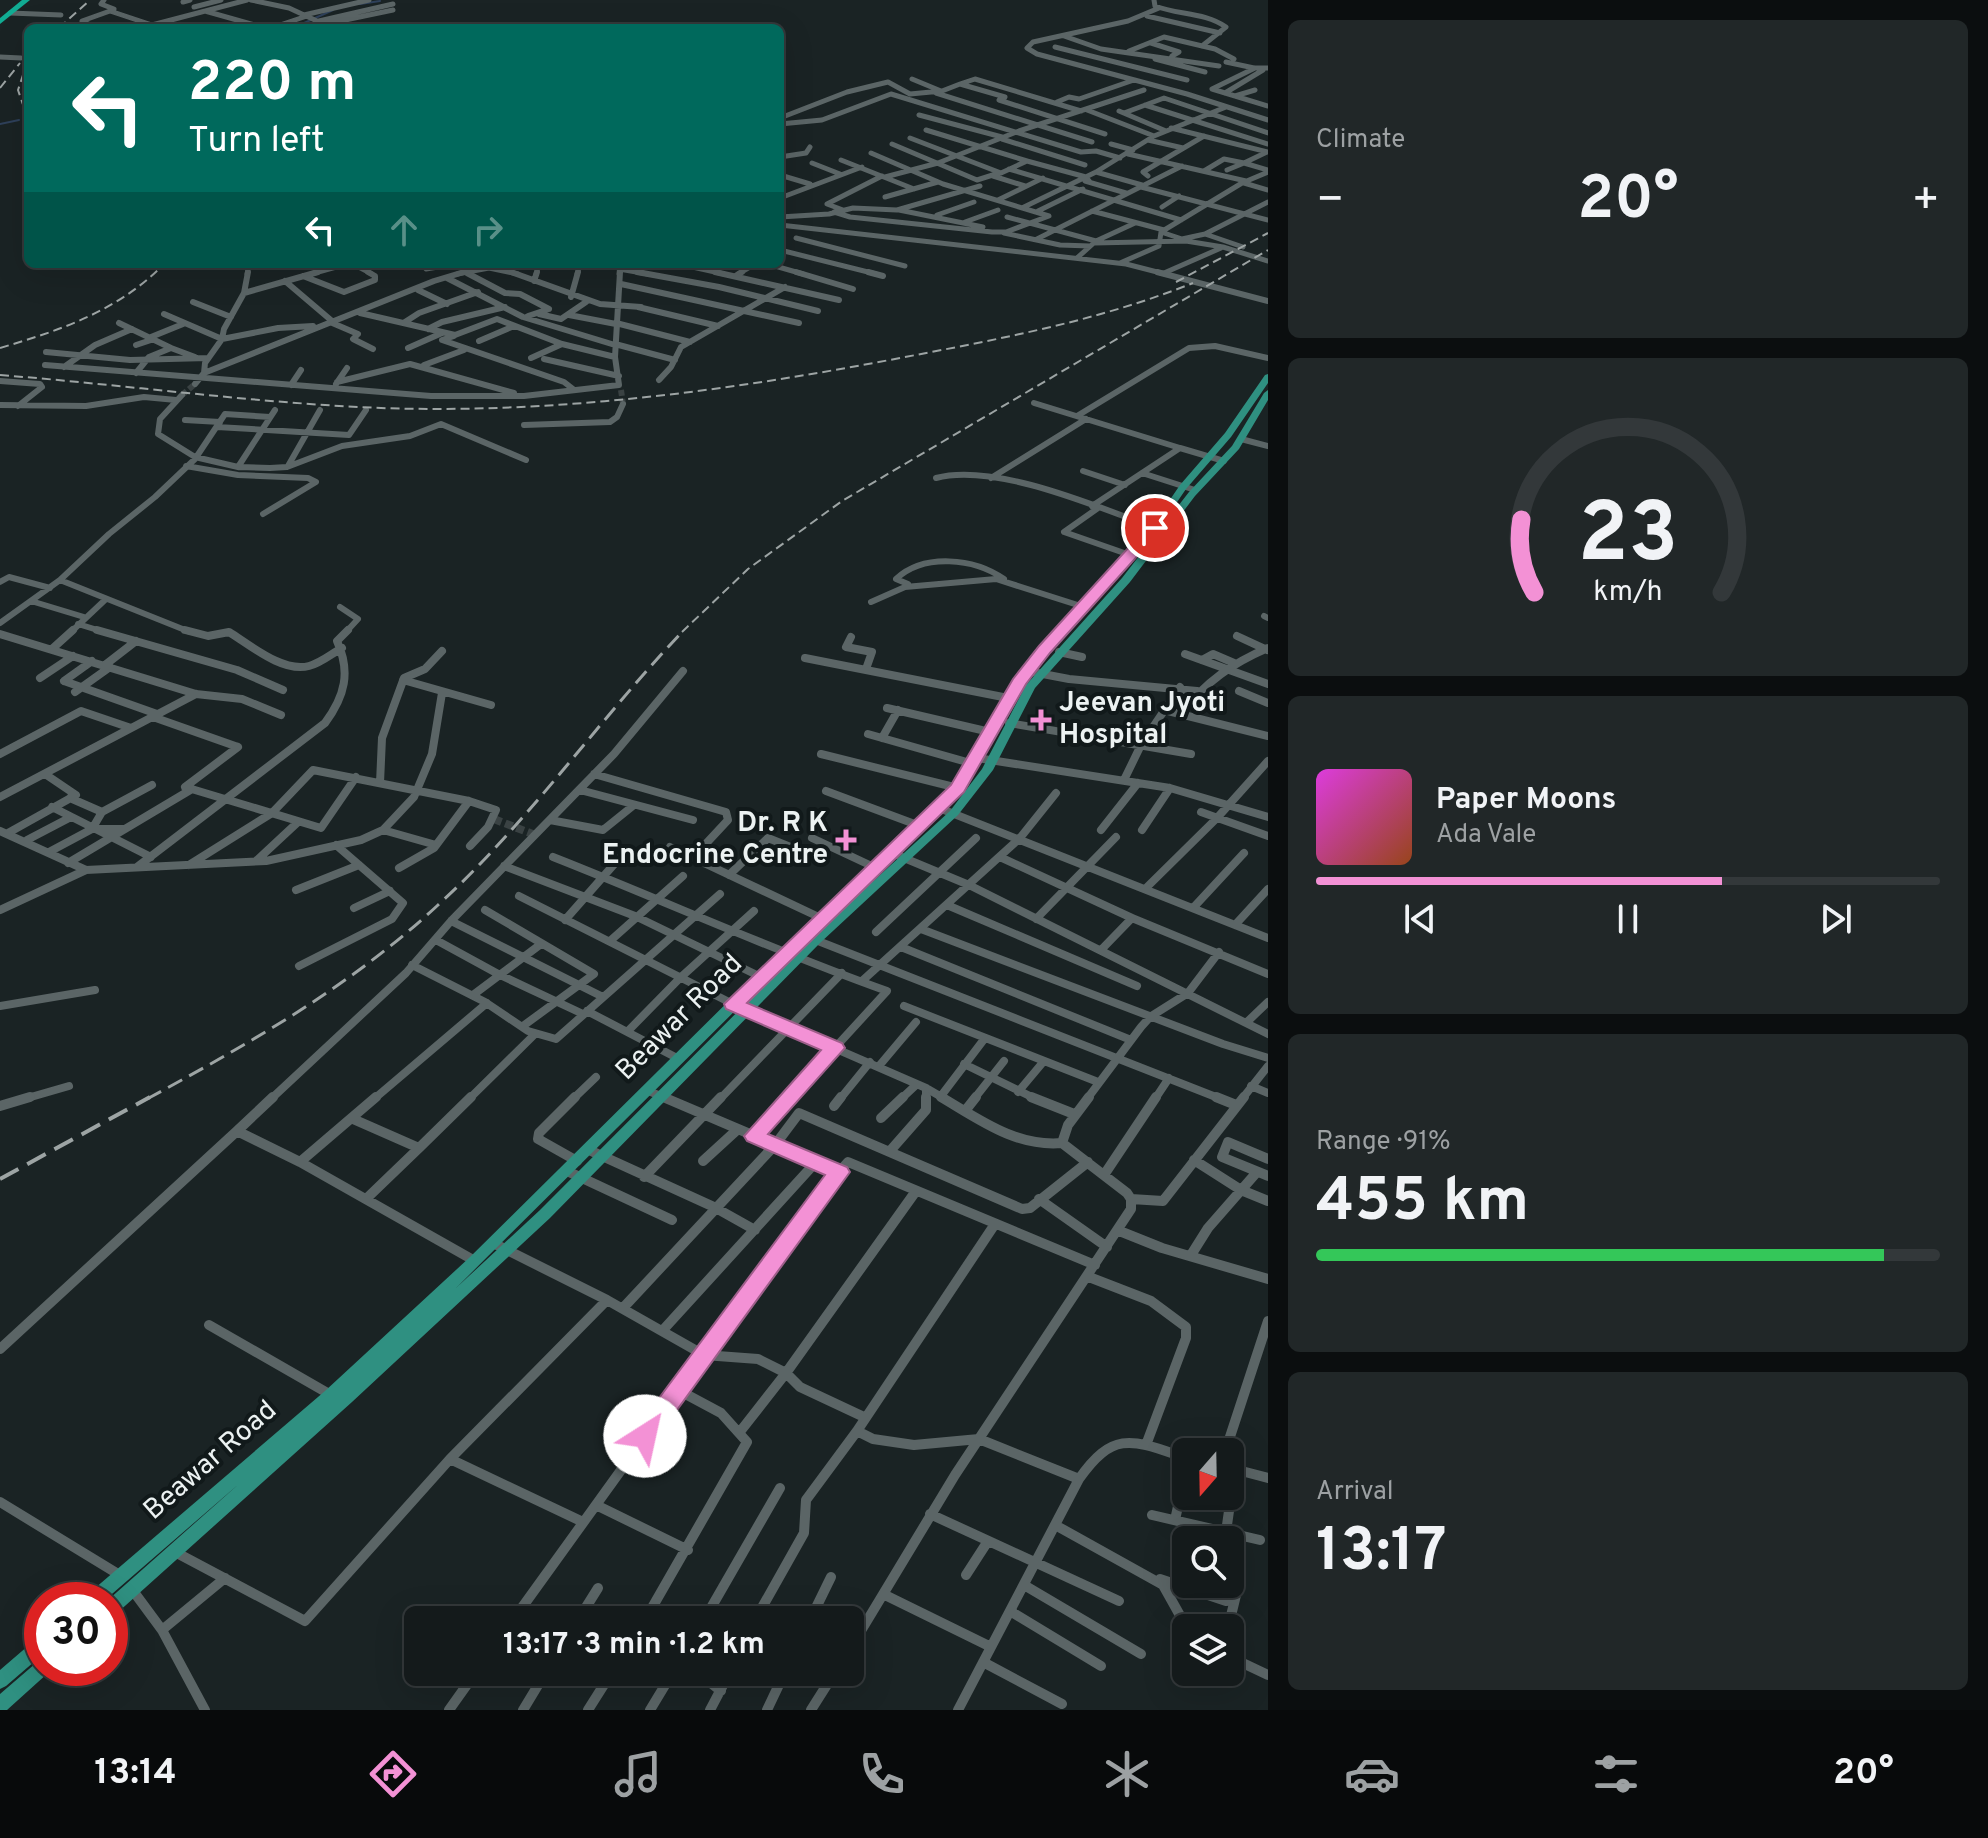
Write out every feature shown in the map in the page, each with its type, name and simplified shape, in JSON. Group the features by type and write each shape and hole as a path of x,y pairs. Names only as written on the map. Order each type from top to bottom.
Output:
{"highway":[{"path":"0,19 18,0"},
{"path":"0,19 26,0"}],"main road":[{"name":"Beawar Road","path":"810,938 823,919 876,868 898,856 920,826 981,761 1009,723 1029,679 1084,607 1155,528 1268,377"},
{"name":"Beawar Road","path":"595,1153 646,1090 740,1007 898,856 954,813 976,788 990,732 1008,698 1059,652 1126,580 1195,490 1241,439 1268,393"},
{"name":"Beawar Road","path":"128,1594 346,1398 575,1170 662,1097 740,1007 761,977 791,957"},
{"name":"Beawar Road","path":"113,1582 331,1395 475,1261 498,1246"},
{"path":"0,1681 24,1660"},
{"path":"0,1705 24,1684"}],"street":[{"path":"88,24 82,21 114,9 101,4 104,0"},
{"path":"190,0 183,2 253,24"},
{"path":"194,7 221,0"},
{"path":"156,24 249,0 296,11 325,24 393,10"},
{"path":"272,4 289,0"},
{"path":"296,11 337,0"},
{"path":"284,24 369,0"},
{"path":"1154,0 1159,8"},
{"path":"311,17 393,4 384,1"},
{"path":"1201,46 1226,27 1221,22 1159,8 1146,16 1033,42 1027,47 1037,54 1134,79 1266,119"},
{"path":"110,11 149,24"},
{"path":"10,13 61,15"},
{"path":"1146,16 1220,33"},
{"path":"1064,36 1091,49"},
{"path":"1127,52 1164,37 1201,46 1234,59 1167,89"},
{"path":"1106,50 1117,42"},
{"path":"1149,43 1179,52 1168,60"},
{"path":"1055,47 1187,80"},
{"path":"1058,59 1074,51 1091,49 1219,66"},
{"path":"1,60 21,58"},
{"path":"1168,60 1205,72"},
{"path":"1226,62 1266,69"},
{"path":"1255,68 1212,89 1268,106"},
{"path":"1225,93 1266,69"},
{"path":"912,79 942,91"},
{"path":"784,116 888,82 910,94 942,91 975,79 1084,110 1184,148"},
{"path":"1057,102 1069,97 1079,99 1134,79"},
{"path":"960,84 1005,97"},
{"path":"843,210 827,204 883,176 938,163 1019,131 1144,90"},
{"path":"1190,107 1255,90"},
{"path":"933,92 1092,142"},
{"path":"942,121 1020,92"},
{"path":"1183,93 1121,112 1169,129 1268,152"},
{"path":"784,124 800,126 866,106 891,94 1081,152 1094,150 1120,158"},
{"path":"1123,97 1268,144"},
{"path":"833,98 861,106"},
{"path":"1167,99 1268,133"},
{"path":"998,100 1105,134"},
{"path":"908,119 936,107"},
{"path":"1023,208 1085,179 1169,129 1227,107"},
{"path":"795,112 819,120"},
{"path":"1157,117 1172,113"},
{"path":"919,115 1085,165"},
{"path":"1229,132 1266,119"},
{"path":"939,133 957,125"},
{"path":"926,130 1126,193"},
{"path":"1148,176 1143,172 1205,135"},
{"path":"910,138 1001,173"},
{"path":"905,150 923,143"},
{"path":"892,144 977,180 1027,161"},
{"path":"1111,144 1162,162 1268,190"},
{"path":"784,156 806,153 810,147"},
{"path":"1227,170 1268,152"},
{"path":"834,212 850,217 992,232 1049,216 941,183 871,153"},
{"path":"1203,171 1224,159 1268,171"},
{"path":"841,160 914,189"},
{"path":"812,163 841,175"},
{"path":"1036,239 1182,166"},
{"path":"784,196 862,167"},
{"path":"1009,169 1181,220"},
{"path":"1119,263 1159,246 1162,231 1268,171"},
{"path":"1096,172 1268,220"},
{"path":"990,175 1026,187"},
{"path":"784,176 811,185"},
{"path":"909,206 885,197 968,176"},
{"path":"997,201 1044,178"},
{"path":"897,210 980,186"},
{"path":"1037,212 1083,189"},
{"path":"1162,207 1179,196"},
{"path":"933,216 974,202"},
{"path":"1092,211 1182,239 1205,234 1268,202"},
{"path":"784,217 843,210 897,210 966,221 998,210"},
{"path":"945,213 1000,232 1063,245 1140,244 1160,240 1223,247 1268,261"},
{"path":"841,231 850,217"},
{"path":"1007,217 1057,229 1093,243"},
{"path":"1077,258 1093,243 1135,223"},
{"path":"784,226 1119,263 1268,301"},
{"path":"784,246 813,228"},
{"path":"983,247 992,232"},
{"path":"1205,234 1243,247"},
{"path":"1063,245 1080,236"},
{"path":"796,238 905,266"},
{"path":"1163,274 1223,247"},
{"path":"784,250 883,276"},
{"path":"862,271 882,259"},
{"path":"200,378 244,293 248,268"},
{"path":"244,293 334,268"},
{"path":"302,276 344,292 376,278 357,268"},
{"path":"457,268 505,293 520,294 549,309 523,317"},
{"path":"200,378 321,325 446,278 495,268 586,302 641,307 718,326"},
{"path":"534,281 538,268"},
{"path":"571,297 579,268"},
{"path":"45,365 431,396 524,396 574,389 620,388 615,344 620,268"},
{"path":"627,268 818,311"},
{"path":"655,276 656,268"},
{"path":"701,268 839,300"},
{"path":"737,275 748,268"},
{"path":"782,268 853,289"},
{"path":"697,299 723,272"},
{"path":"446,278 523,317 675,360"},
{"path":"285,281 306,295 331,322 358,334 353,339 373,349"},
{"path":"621,284 799,323"},
{"path":"659,380 681,347 785,287"},
{"path":"418,290 448,304"},
{"path":"405,322 478,292"},
{"path":"193,302 231,317"},
{"path":"539,314 558,320 586,302"},
{"path":"428,329 442,322 505,307"},
{"path":"358,312 455,335"},
{"path":"164,314 222,339 278,328 321,325"},
{"path":"569,315 690,342"},
{"path":"574,389 564,382 442,340 497,319 562,344 615,357"},
{"path":"119,323 200,358"},
{"path":"136,345 184,324"},
{"path":"479,341 515,325"},
{"path":"64,367 75,356 132,329"},
{"path":"408,348 443,333"},
{"path":"531,358 562,344"},
{"path":"1077,416 1189,348 1215,346 1268,358"},
{"path":"136,373 146,361 171,348"},
{"path":"424,365 465,349"},
{"path":"46,352 146,361 208,358"},
{"path":"544,359 619,376"},
{"path":"335,386 410,364 424,365 524,396"},
{"path":"335,386 347,368"},
{"path":"291,385 301,370"},
{"path":"0,381 40,384 42,387 36,394 17,406"},
{"path":"0,405 86,406 144,397 179,398 160,419 158,434 191,462 254,475 308,478 316,482 263,514"},
{"path":"1034,403 1224,461"},
{"path":"524,425 610,422 617,417 623,404"},
{"path":"238,467 275,410"},
{"path":"287,467 320,410"},
{"path":"349,435 366,410"},
{"path":"0,623 60,580 191,462 225,414 270,417"},
{"path":"991,478 1086,419"},
{"path":"185,420 261,430 349,435 365,442"},
{"path":"191,462 248,468 287,467 342,446 410,436 441,424 526,460"},
{"path":"1241,439 1268,446"},
{"path":"1130,555 1064,532 1180,448"},
{"path":"248,468 254,475"},
{"path":"1083,471 1125,485"},
{"path":"936,478 954,472 1012,481 1155,528"},
{"path":"1142,473 1195,490"},
{"path":"916,586 896,578 915,566 965,563 985,566 1004,580 1084,607"},
{"path":"0,582 14,578 50,588"},
{"path":"60,580 201,635 229,632 258,650 298,667 311,666 342,648"},
{"path":"871,602 896,588 1004,580"},
{"path":"52,649 106,599"},
{"path":"31,601 84,617"},
{"path":"136,868 329,720 347,684 339,637 358,619 340,607"},
{"path":"78,624 237,670 283,690"},
{"path":"0,634 196,694 242,699 281,715"},
{"path":"1237,636 1267,649"},
{"path":"851,637 846,647 872,652 866,669"},
{"path":"78,690 136,641"},
{"path":"1182,713 1197,691 1226,668 1267,649"},
{"path":"380,783 382,738 403,680 425,669 442,651"},
{"path":"1059,652 1082,657"},
{"path":"1185,654 1268,684"},
{"path":"1202,660 1213,654 1234,663"},
{"path":"40,678 73,656"},
{"path":"805,658 1008,698"},
{"path":"92,661 64,681 78,690 238,747 185,787 321,828 356,777"},
{"path":"0,1349 407,972 451,921 580,790 683,671"},
{"path":"1029,679 1180,687 1197,691"},
{"path":"403,680 491,705"},
{"path":"1124,780 1141,745 1180,687"},
{"path":"1239,691 1268,703"},
{"path":"0,910 86,870 256,862 336,845 383,830 416,792 432,754 442,693"},
{"path":"0,797 196,694"},
{"path":"887,708 990,732"},
{"path":"882,738 898,710"},
{"path":"1164,710 1268,736"},
{"path":"0,754 81,711 131,728"},
{"path":"1009,723 1191,754"},
{"path":"868,734 981,761 1170,788 1268,817"},
{"path":"821,754 958,788"},
{"path":"1145,889 1217,818 1268,761"},
{"path":"189,865 272,813 313,770 469,801 496,810 488,827 470,846"},
{"path":"4,832 76,795 45,774"},
{"path":"594,774 726,812 728,820 701,849 712,856 704,863"},
{"path":"1101,830 1138,783"},
{"path":"92,829 102,812 152,785"},
{"path":"1142,830 1170,788"},
{"path":"68,863 192,789"},
{"path":"580,790 693,820"},
{"path":"826,791 920,826"},
{"path":"862,981 1020,838 1056,793"},
{"path":"70,798 102,812"},
{"path":"399,868 419,860 436,845 469,801"},
{"path":"547,824 603,830 634,805"},
{"path":"52,807 151,857"},
{"path":"939,808 1268,938"},
{"path":"1201,812 1268,836"},
{"path":"27,840 71,817"},
{"path":"256,862 298,822"},
{"path":"49,852 92,829 126,829"},
{"path":"383,830 436,845"},
{"path":"4,832 27,840 86,870"},
{"path":"1036,919 1116,837"},
{"path":"729,875 768,838 793,848"},
{"path":"812,838 876,868"},
{"path":"876,932 976,838"},
{"path":"299,966 392,919 403,903 336,845"},
{"path":"670,847 823,919"},
{"path":"565,920 624,853"},
{"path":"1193,908 1244,853"},
{"path":"898,856 969,885 1268,1034"},
{"path":"553,857 733,929 791,957 887,991 754,1136"},
{"path":"1000,857 1132,918 1268,974"},
{"path":"296,890 359,865"},
{"path":"504,866 587,894 638,916 761,977"},
{"path":"610,941 683,876"},
{"path":"1235,925 1268,889"},
{"path":"354,908 390,891"},
{"path":"407,972 473,995 535,1034 549,1040 556,1039 720,894"},
{"path":"519,896 643,961 740,1007 930,1090 1021,1141 1039,1145 1062,1143 1131,1199 1163,1201 1236,1105 1259,1082 1268,1066"},
{"path":"947,905 1137,986"},
{"path":"485,910 594,974 523,1026"},
{"path":"628,1031 680,978 754,911"},
{"path":"1101,950 1132,918"},
{"path":"451,921 603,997"},
{"path":"921,929 1150,1017 1268,1058"},
{"path":"810,938 1236,1105"},
{"path":"436,940 553,1002 628,1031 679,1059"},
{"path":"473,995 541,944"},
{"path":"901,947 1131,1040"},
{"path":"1062,1143 1074,1114 1131,1040 1150,1017 1188,993 1219,952"},
{"path":"644,1177 842,973"},
{"path":"0,1006 95,990"},
{"path":"1247,1022 1268,1002"},
{"path":"300,1162 487,1003"},
{"path":"904,1006 1098,1082"},
{"path":"834,1106 916,1022"},
{"path":"366,1199 535,1034"},
{"path":"881,1118 930,1090 964,1064 985,1038"},
{"path":"965,1111 1004,1061"},
{"path":"1018,1092 1044,1061"},
{"path":"964,1064 990,1080 1074,1114"},
{"path":"596,1077 539,1133 538,1139 575,1170 672,1220"},
{"path":"1104,1175 1169,1078"},
{"path":"1259,1082 1268,1093"},
{"path":"0,1106 69,1086"},
{"path":"646,1090 839,1172"},
{"path":"890,1151 926,1110 930,1090"},
{"path":"623,1308 775,1145 799,1113 1022,1209 1035,1203 1088,1162"},
{"path":"353,1119 419,1148"},
{"path":"703,1161 738,1129"},
{"path":"237,1131 300,1162 475,1261"},
{"path":"1268,1159 1228,1142 1222,1157 1268,1176"},
{"path":"595,1153 644,1177 718,1206 755,1230"},
{"path":"1194,1160 1241,1190 1268,1201"},
{"path":"663,1330 816,1162"},
{"path":"523,1606 678,1390 848,1162 1095,1265"},
{"path":"1191,1255 1208,1228 1257,1172"},
{"path":"739,1433 786,1373 916,1191"},
{"path":"864,1627 930,1514 1089,1277 1131,1209 1131,1199"},
{"path":"1035,1203 1107,1247"},
{"path":"763,1606 804,1533 806,1500 857,1431 995,1224"},
{"path":"1117,1230 1268,1279"},
{"path":"498,1246 623,1308 704,1355 758,1359 786,1373 800,1387 864,1417"},
{"path":"1089,1277 1163,1309 1186,1327 1186,1338 1146,1445"},
{"path":"175,1552 305,1621 450,1459 607,1300"},
{"path":"1230,1438 1265,1338 1268,1321"},
{"path":"209,1325 331,1395"},
{"path":"654,1606 747,1442 721,1413 678,1390"},
{"path":"857,1431 873,1439 914,1445 979,1439 1079,1479"},
{"path":"958,1710 1079,1479 1104,1449 1146,1445 1172,1453"},
{"path":"450,1459 583,1522"},
{"path":"1244,1472 1268,1478"},
{"path":"712,1606 780,1488"},
{"path":"596,1505 688,1550"},
{"path":"3,1507 121,1575 162,1630 205,1710"},
{"path":"1175,1520 1177,1510"},
{"path":"930,1514 1119,1601"},
{"path":"1152,1515 1200,1526"},
{"path":"1055,1525 1163,1585 1179,1614"},
{"path":"1244,1536 1260,1540"},
{"path":"966,1575 988,1541"},
{"path":"1148,1575 1226,1601 1236,1595 1231,1614"},
{"path":"817,1606 831,1577"},
{"path":"162,1630 225,1578"},
{"path":"1024,1585 1141,1654"},
{"path":"587,1606 598,1588"},
{"path":"885,1595 991,1647"},
{"path":"1010,1611 1101,1666"},
{"path":"983,1662 1062,1704"},
{"path":"1244,1664 1268,1675"},
{"path":"449,1710 466,1686"},
{"path":"523,1710 538,1686"},
{"path":"588,1710 603,1686"},
{"path":"650,1710 665,1686"},
{"path":"715,1686 721,1691"},
{"path":"710,1710 723,1686"},
{"path":"767,1710 778,1686"},
{"path":"811,1710 826,1686"}],"waterway":[{"path":"360,4 380,1"},
{"path":"302,24 333,10"},
{"path":"0,124 19,120"}],"tunnel":[{"path":"182,395 195,384"},
{"path":"621,390 623,404"},
{"path":"494,819 535,835"}],"railway":[{"path":"63,24 90,0"},
{"path":"0,88 20,63"},
{"path":"24,72 18,90 24,107"},
{"path":"1176,282 1268,233"},
{"path":"683,631 748,569 842,501 1268,250"},
{"path":"0,348 88,317 128,294 160,268"},
{"path":"0,375 381,408 577,404 771,381 937,351 1085,318 1193,283"},
{"path":"147,1099 298,1011 405,934 503,840 683,631"},
{"path":"0,1179 150,1097"}],"place":[{"name":"Jeevan Jyoti Hospital","path":"1041,720"},
{"name":"Dr. R K Endocrine Centre","path":"846,840"}],"route":[{"path":"645,1436 839,1172 754,1136 835,1048 733,1004 958,788 1018,682 1044,649 1155,528"}]}
